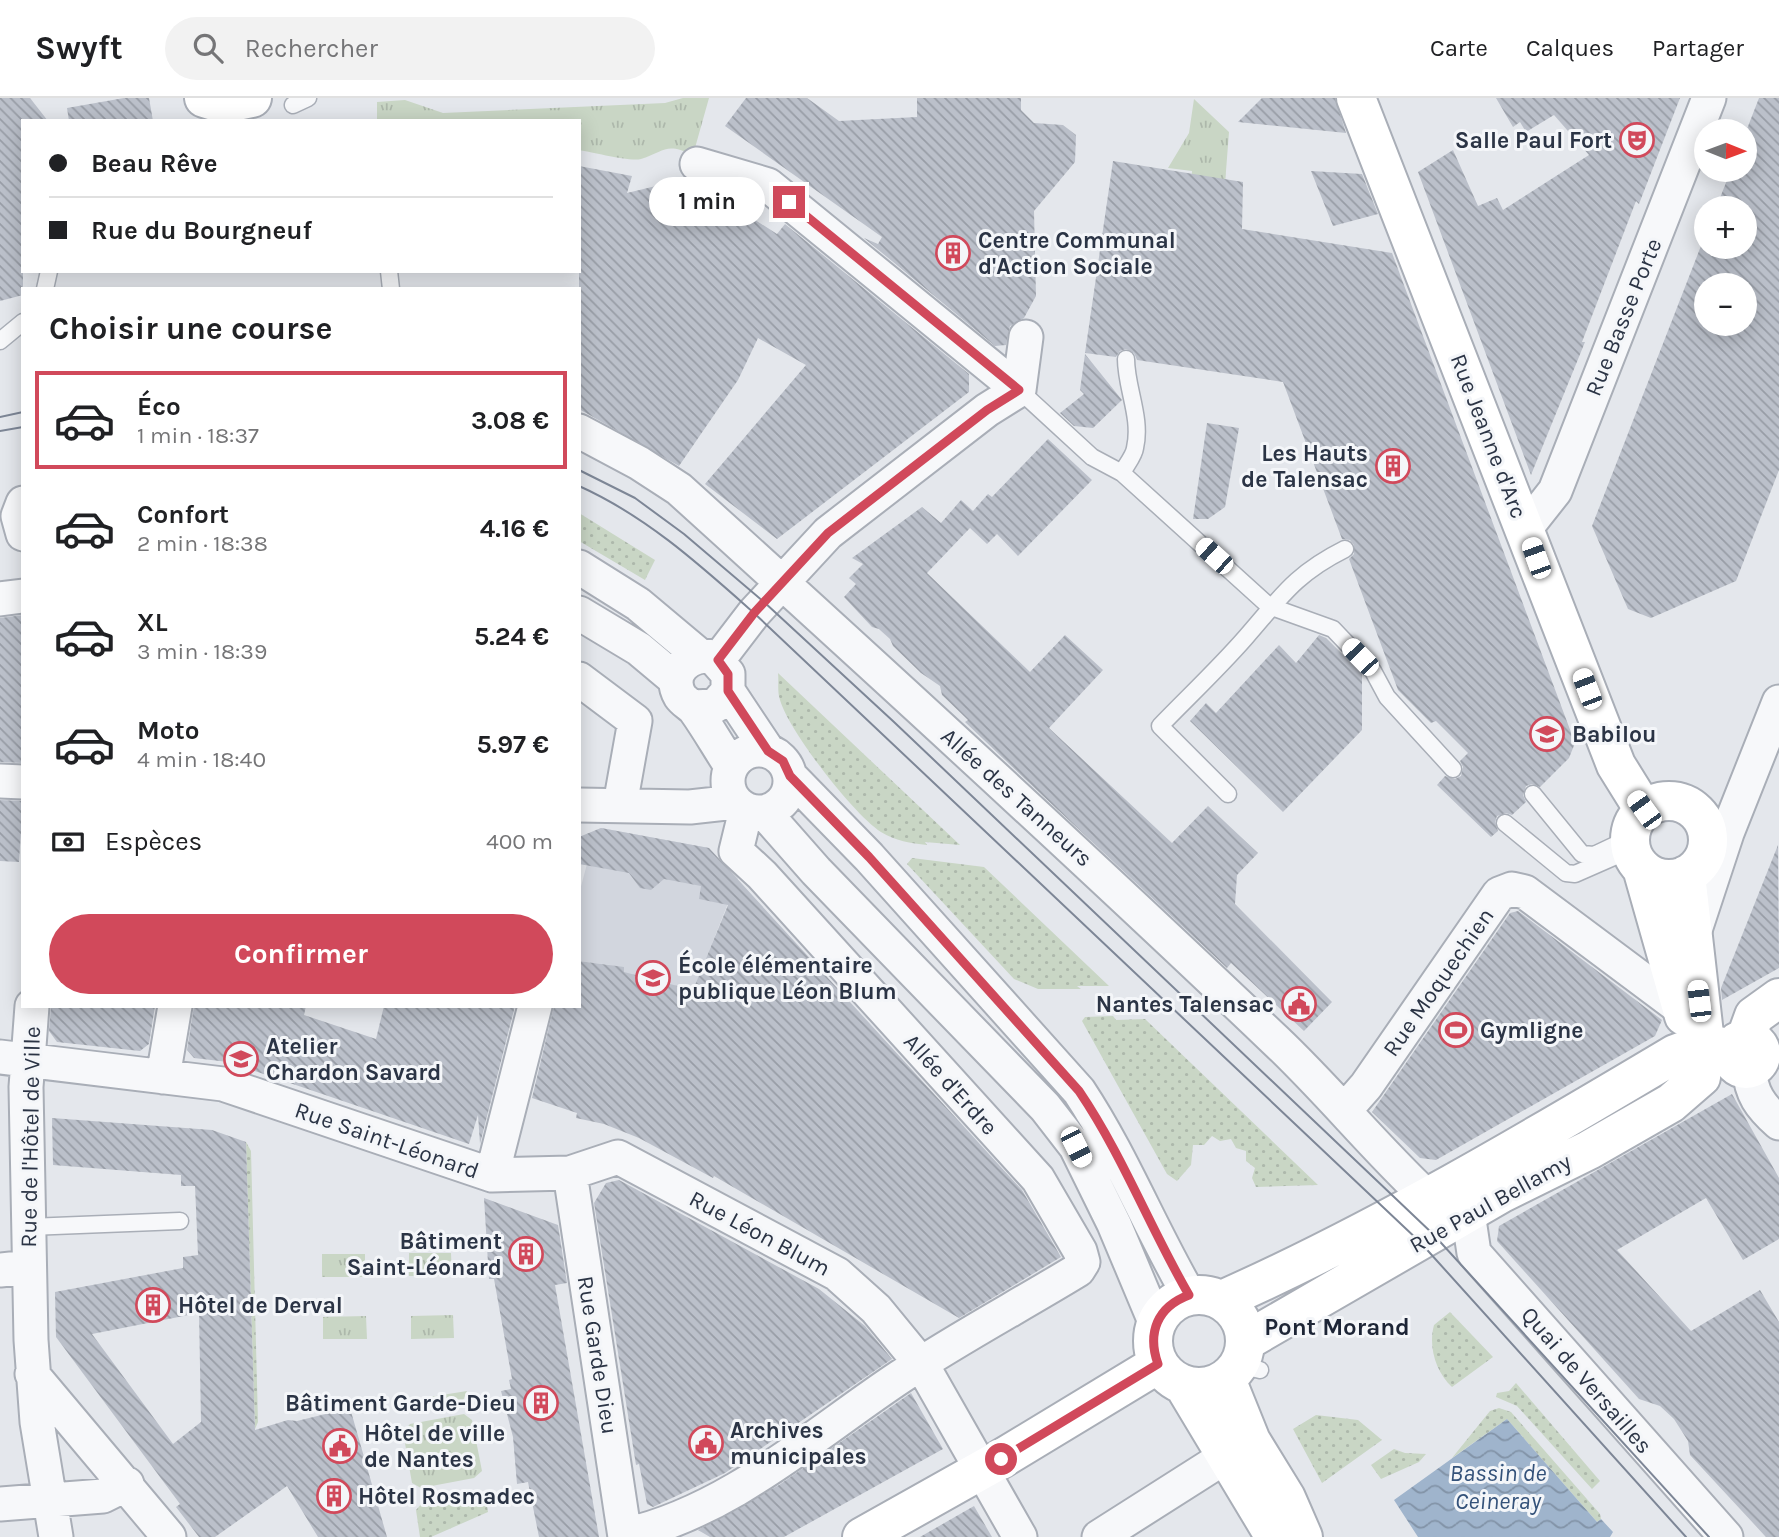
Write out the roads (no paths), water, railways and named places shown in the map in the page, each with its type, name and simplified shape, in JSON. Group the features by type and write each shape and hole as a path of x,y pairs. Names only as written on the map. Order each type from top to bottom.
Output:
{"main road":[{"path":"204,98 223,104 252,98"},
{"name":"Rue Jeanne d'Arc","path":"1356,98 1621,778 1637,841"},
{"path":"1637,841 1668,879 1686,875 1701,862 1717,838 1691,808 1673,801 1653,805 1637,841 1679,1007 1747,1049"},
{"path":"1686,875 1692,937 1747,1049"},
{"name":"Rue Paul Bellamy","path":"1242,1364 1468,1213 1671,1103 1701,1077 1747,1049 1754,1016 1779,998"},
{"name":"Rue Paul Bellamy","path":"1205,1298 1281,1274 1520,1146 1675,1054 1747,1049"},
{"path":"1275,1537 1228,1455 1171,1374 1152,1337 1156,1324 1172,1303 1205,1298 1240,1320 1251,1441 1286,1498 1303,1537"},
{"path":"862,1537 983,1469 1171,1374 1209,1386 1242,1364"}],"street":[{"name":"Rue Basse Porte","path":"1525,529 1555,491 1709,98"},
{"path":"698,163 768,185 1019,390"},
{"path":"1019,390 1026,337"},
{"path":"685,694 715,706 716,669 780,583 828,533 987,410 1019,390"},
{"name":"Allée des Tanneurs","path":"581,432 639,463 679,489 1079,852 1320,1083 1426,1196"},
{"path":"0,492 21,494"},
{"path":"21,508 18,516 21,527"},
{"path":"0,533 21,534"},
{"path":"581,568 638,604 716,669 768,751 783,761 790,776 869,857 1079,1091 1104,1129 1165,1255 1205,1298"},
{"path":"0,599 21,596"},
{"path":"581,613 639,649 685,694 731,766"},
{"path":"685,694 683,665 716,669"},
{"path":"581,680 635,721 620,806"},
{"path":"1692,937 1717,838 1779,702"},
{"path":"768,751 746,752 731,766 727,785 816,871 1045,1107 1076,1147 1119,1235 1156,1324"},
{"path":"581,805 748,808 784,799 790,776"},
{"path":"0,781 21,782"},
{"name":"Allée d'Erdre","path":"748,808 736,851 762,875 1038,1179 1080,1251 1083,1262 1078,1270 922,1365"},
{"name":"Rue Moquechien","path":"1344,1111 1366,1086 1499,894 1505,890 1525,892 1599,944 1679,1007"},
{"name":"Rue de l'Hôtel de Ville","path":"31,1008 14,1059 29,1227 14,1268 33,1374 56,1537"},
{"path":"163,1077 175,1008"},
{"path":"492,1175 534,1008"},
{"path":"1747,1049 1779,1100"},
{"path":"1747,1049 1751,1089 1762,1108 1779,1123"},
{"name":"Rue Saint-Léonard","path":"14,1059 223,1084 492,1175 570,1173"},
{"name":"Rue Léon Blum","path":"570,1173 618,1157 837,1274 876,1309 922,1365 1020,1537"},
{"name":"Rue Garde Dieu","path":"570,1173 625,1536"},
{"name":"Quai de Versailles","path":"1468,1213 1474,1252 1726,1537"},
{"path":"625,1536 666,1524 759,1475 903,1375 922,1365"},
{"path":"33,1374 170,1537"},
{"path":"1099,1537 1228,1455"},
{"path":"0,1504 103,1496 127,1484"}],"lane":[{"path":"0,341 21,324"},
{"path":"1122,473 1135,449 1135,414 1126,380 1126,359"},
{"path":"1019,390 1093,457 1122,473 1269,606 1333,629 1373,671 1387,697 1453,769"},
{"path":"1228,794 1160,726 1247,636 1269,606 1301,575 1345,549"},
{"path":"1533,794 1582,854 1594,855 1637,841"},
{"path":"1505,823 1566,873 1575,874 1637,841"},
{"path":"29,1227 180,1221"}],"water":[{"name":"Bassin de Ceineray","path":"1507,1419 1597,1522 1601,1519 1613,1532 1610,1537 1418,1537 1394,1500"}],"tram line":[{"path":"0,417 21,412"},
{"path":"0,431 21,427"},
{"path":"581,471 635,498 684,534 764,602 894,722 1433,1234 1709,1537"},
{"path":"581,487 650,527 754,613 1420,1242 1686,1537"}],"place":[{"name":"Salle Paul Fort","path":"1637,140"},
{"name":"Centre Communal d'Action Sociale","path":"953,253"},
{"name":"Les Hauts de Talensac","path":"1393,466"},
{"name":"Babilou","path":"1547,734"},
{"name":"École élémentaire publique Léon Blum","path":"653,978"},
{"name":"Nantes Talensac","path":"1299,1004"},
{"name":"Gymligne","path":"1456,1030"},
{"name":"Atelier Chardon Savard","path":"241,1059"},
{"name":"Bâtiment Saint-Léonard","path":"526,1254"},
{"name":"Hôtel de Derval","path":"153,1305"},
{"name":"Bâtiment Garde-Dieu","path":"541,1403"},
{"name":"Archives municipales","path":"706,1443"},
{"name":"Hôtel de ville de Nantes","path":"340,1446"},
{"name":"Hôtel Rosmadec","path":"334,1496"}],"district":[{"name":"Pont Morand","path":"1337,1327"}]}
